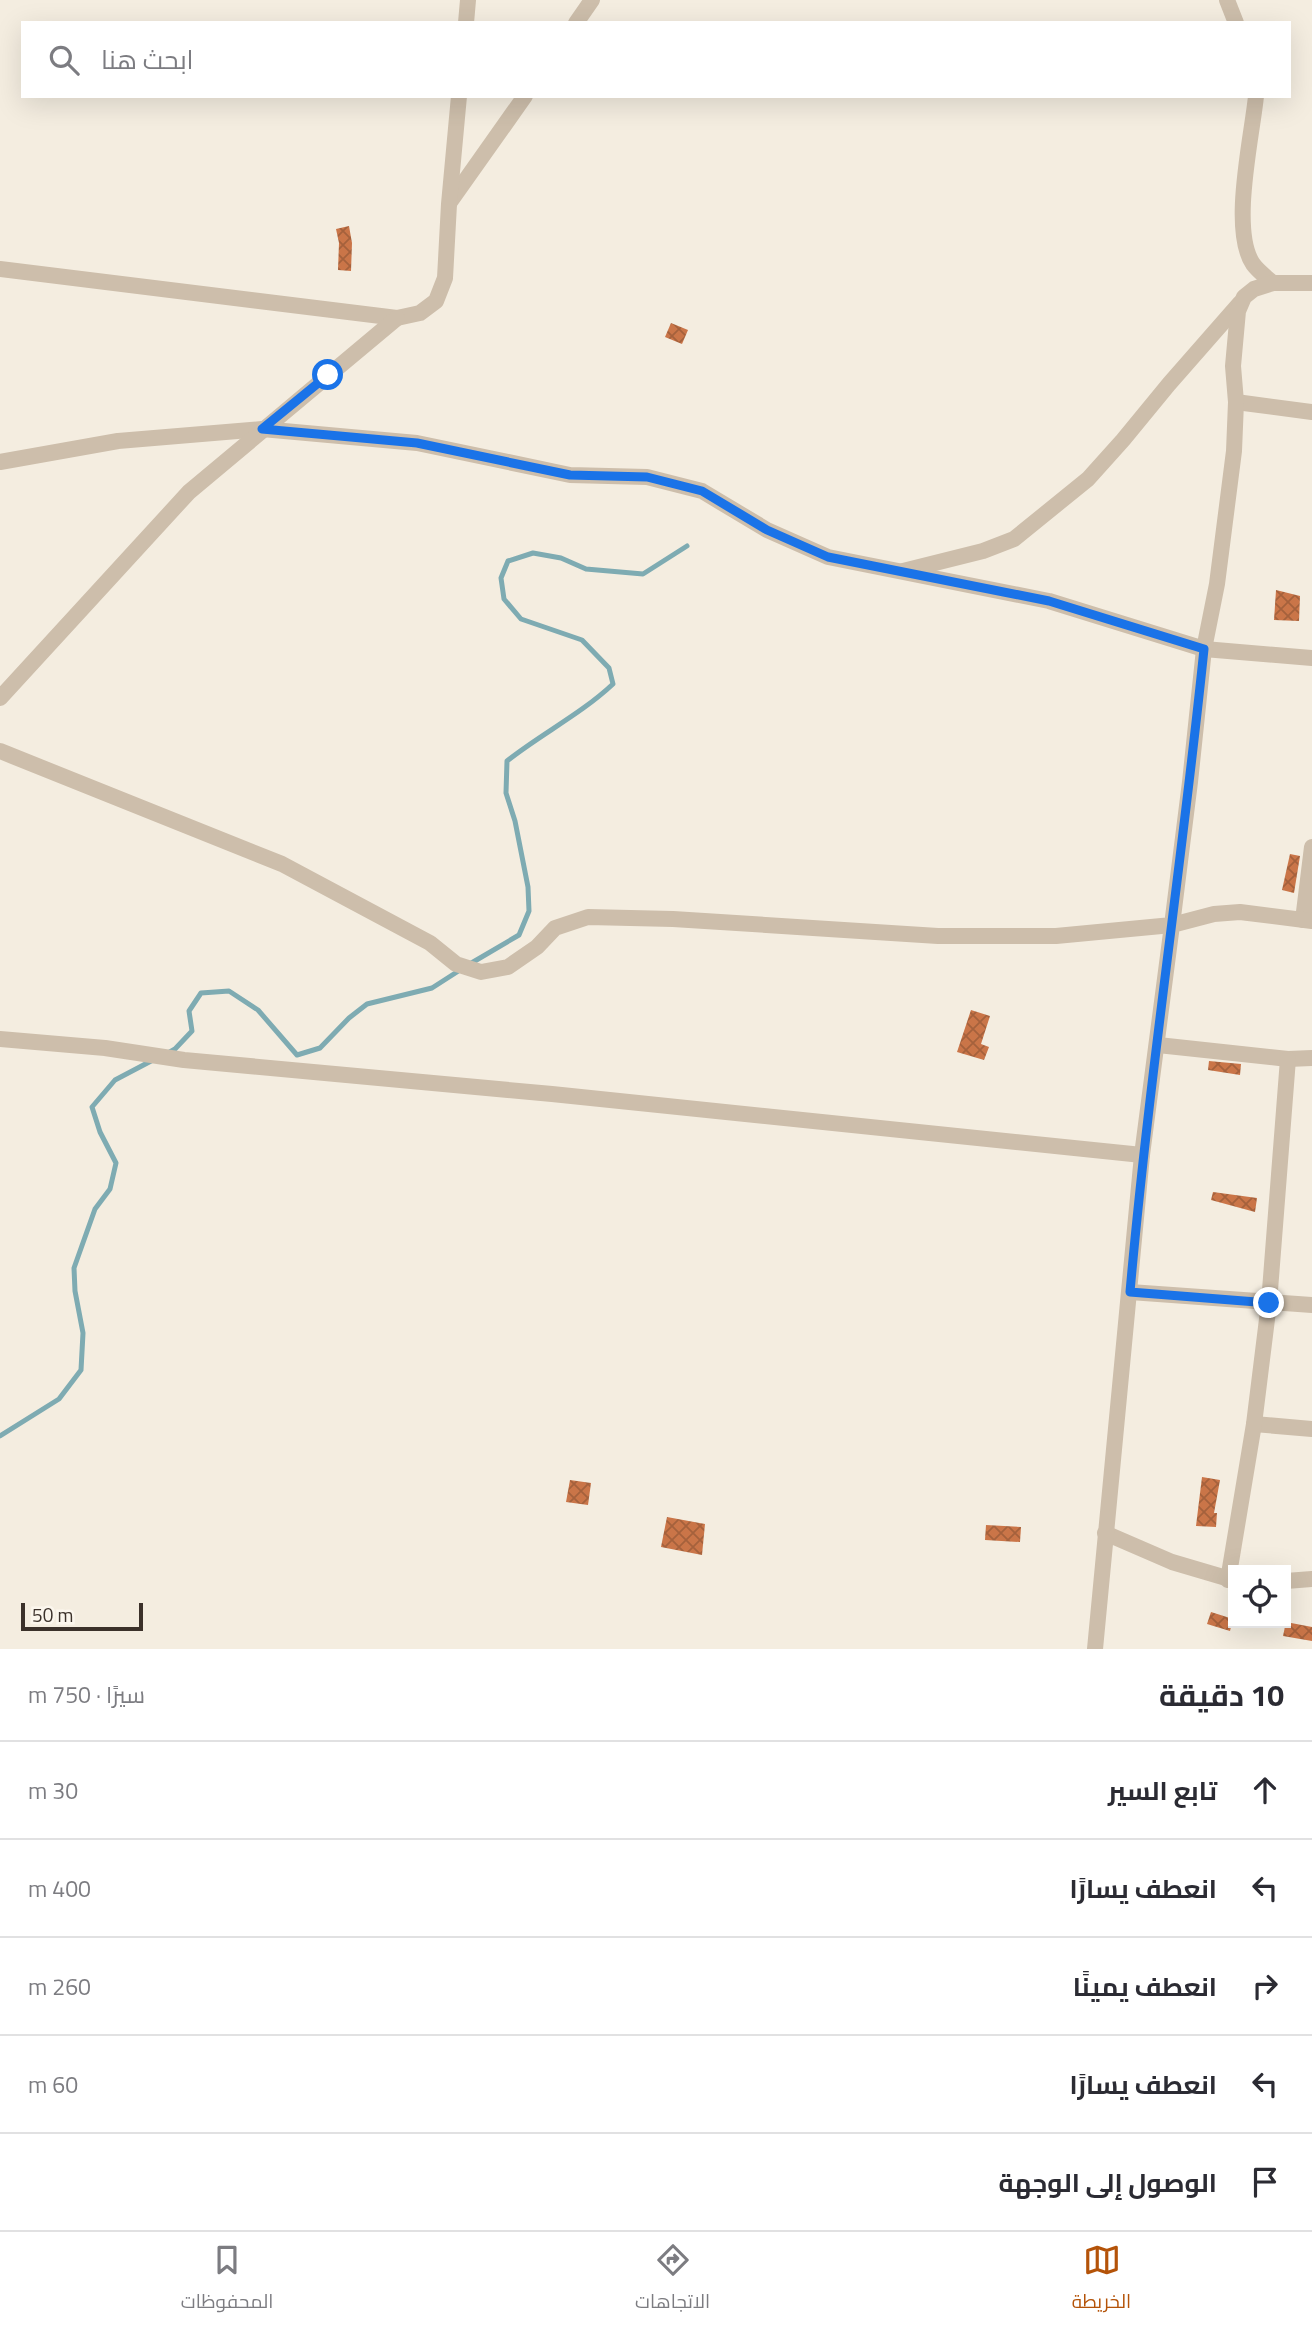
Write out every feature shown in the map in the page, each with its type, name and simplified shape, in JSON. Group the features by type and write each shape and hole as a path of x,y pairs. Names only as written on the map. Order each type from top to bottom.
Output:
{"street":[{"path":"466,21 468,0"},
{"path":"577,21 592,0"},
{"path":"1227,0 1235,21"},
{"path":"0,269 397,318 420,313 436,301 445,278 459,98"},
{"path":"449,204 524,98"},
{"path":"1255,98 1243,206 1245,242 1252,263 1273,283"},
{"path":"901,571 983,551 1014,539 1088,478 1254,289 1273,283 1312,284"},
{"path":"1095,1649 1142,1155 1191,782 1204,649 1228,505 1236,402 1233,366 1240,303"},
{"path":"0,698 189,492 397,318"},
{"path":"1236,402 1312,412"},
{"path":"0,462 118,441 262,429 417,443 570,475 647,477 702,491 767,530 828,557 1049,601 1204,649 1312,658"},
{"path":"0,751 282,864 430,943 456,964 481,972 508,967 537,947 555,928 589,918 673,919 938,936 1056,936 1171,925 1214,914 1240,912 1307,920 1312,847"},
{"path":"0,1038 105,1048 184,1060 552,1094 1142,1155"},
{"path":"1158,1045 1288,1059 1312,1058"},
{"path":"1233,1565 1269,1303 1288,1059"},
{"path":"1130,1292 1312,1305"},
{"path":"1254,1424 1312,1429"},
{"path":"1105,1533 1172,1562 1228,1579"},
{"path":"1291,1581 1312,1579"}],"building":[{"path":"349,226 352,243 351,271 338,270 339,243 336,229"},
{"path":"671,323 688,330 682,344 665,337"},
{"path":"1276,590 1300,596 1299,621 1274,620"},
{"path":"1290,854 1300,856 1294,893 1282,890"},
{"path":"971,1010 990,1016 981,1044 989,1047 984,1060 957,1052"},
{"path":"1209,1061 1241,1064 1240,1075 1208,1070"},
{"path":"1213,1192 1257,1198 1255,1212 1211,1200"},
{"path":"1202,1477 1220,1480 1214,1513 1217,1513 1216,1527 1196,1526"},
{"path":"570,1480 591,1483 588,1505 566,1502"},
{"path":"667,1517 705,1524 702,1555 661,1547"},
{"path":"986,1525 1021,1527 1020,1542 985,1540"},
{"path":"1211,1612 1228,1617 1228,1628 1231,1628 1230,1631 1207,1624"},
{"path":"1291,1623 1312,1627 1312,1641 1283,1636 1285,1628 1291,1628"}],"waterway":[{"path":"468,965 519,935 529,911 528,887 515,821 506,793 507,761 588,705 613,684 609,668 582,640 521,619 504,599 501,578 508,561 533,553 561,558 586,569 643,574 687,546"},
{"path":"168,1053 192,1031 189,1011 201,993 229,991 258,1010 297,1055 320,1048 367,1004 432,988 460,970"},
{"path":"0,1436 59,1399 81,1370 83,1333 75,1291 74,1268 95,1209 110,1189 116,1163 100,1132 92,1107 115,1080 153,1060"}],"route":[{"path":"328,375 262,429 417,443 570,475 647,477 702,491 767,530 828,557 1049,601 1204,649 1191,782 1142,1155 1130,1292 1269,1303"}]}
